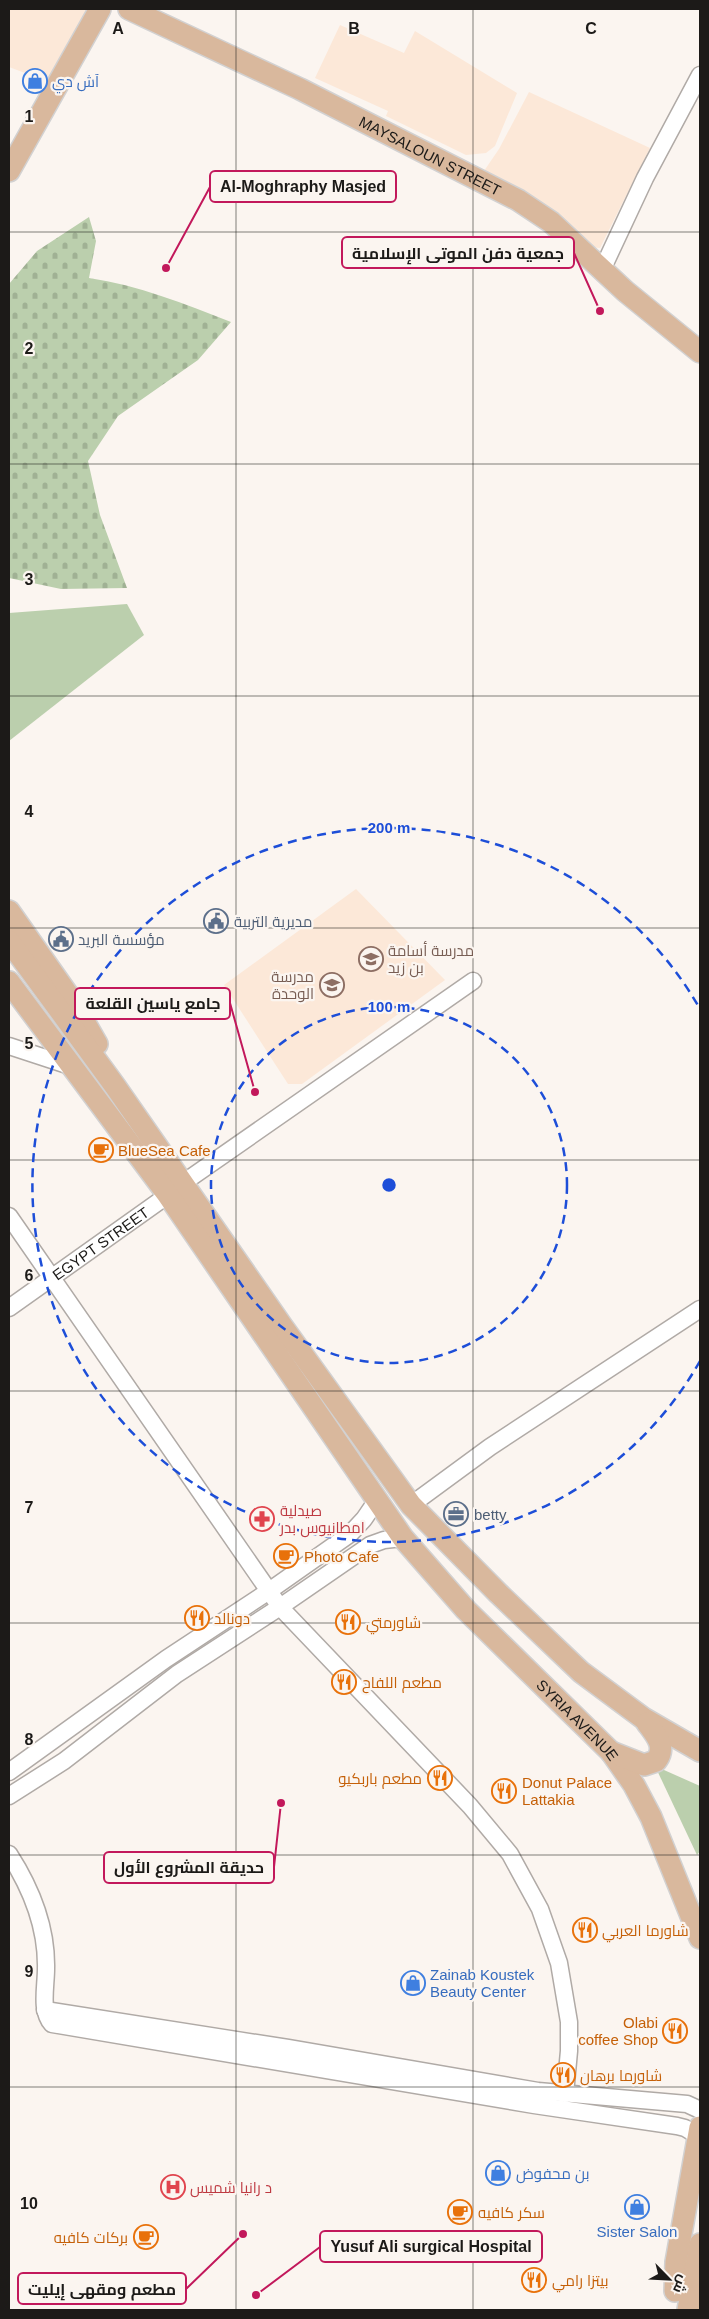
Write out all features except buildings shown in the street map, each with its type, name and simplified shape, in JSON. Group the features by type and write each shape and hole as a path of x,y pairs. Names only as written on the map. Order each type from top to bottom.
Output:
{"main road":[{"path":"9,171 100,9"},
{"name":"MAYSALOUN STREET","path":"129,9 300,89 502,190 551,222 602,270 700,352"},
{"path":"9,911 86,1022 115,1086 175,1189"},
{"path":"9,941 115,1086"},
{"path":"9,969 82,1070 102,1107"},
{"path":"9,982 102,1107 175,1189 411,1506 581,1672 643,1718 700,1751"},
{"name":"SYRIA AVENUE","path":"175,1189 403,1538 466,1610 611,1752 634,1786 651,1817 700,1934"},
{"path":"611,1752 644,1765 656,1761 662,1750 661,1744 643,1718"},
{"path":"700,1900 697,1920 700,1934"},
{"path":"673,2301 676,2262 699,2132"},
{"path":"673,2301 700,2192"},
{"path":"688,2310 699,2254"}],"street":[{"path":"602,270 645,178 700,75"},
{"name":"EGYPT STREET","path":"9,1308 51,1276 473,981"},
{"path":"9,1046 70,1066"},
{"path":"9,1216 280,1607 480,1816 521,1872 540,1909 559,1963 569,2022 569,2051 565,2094"},
{"path":"411,1506 490,1447 700,1309"},
{"path":"9,1772 166,1659 269,1591 350,1534 364,1519 377,1500"},
{"path":"9,1796 64,1761 177,1674 280,1607 370,1545 384,1540 403,1538"},
{"path":"9,1854 30,1890 44,1936 47,1956 45,2010 47,2018 52,2024 59,2027 534,2105 678,2126 699,2132"},
{"path":"45,2010 565,2094 687,2104 700,2110"}],"shaded area":[{"path":"9,9 89,9 65,88 9,67"},
{"path":"340,25 404,53 415,31 517,93 495,146 486,153 466,155 386,116 388,111 315,78"},
{"path":"529,92 650,148 600,248 589,247 473,187 499,149"},
{"path":"356,889 445,980 302,1084 288,1084 224,985"}],"green space":[{"path":"89,217 96,241 89,278 143,290 231,322 198,360 118,416 88,461 100,515 127,588 61,589 9,578 9,284 37,251"},
{"path":"127,604 144,635 9,741 9,613"},
{"path":"655,1766 700,1786 700,1851 697,1855"}],"place":[{"name":"آش دي","path":"35,81"},
{"name":"Al-Moghraphy Masjed","path":"166,268"},
{"name":"جمعية دفن الموتى الإسلامية","path":"600,311"},
{"name":"مديرية التربية","path":"216,921"},
{"name":"مؤسسة البريد","path":"61,939"},
{"name":"مدرسة أسامة بن زيد","path":"371,959"},
{"name":"مدرسة الوحدة","path":"332,985"},
{"name":"جامع ياسين القلعة","path":"255,1092"},
{"name":"BlueSea Cafe","path":"101,1150"},
{"name":"betty","path":"456,1514"},
{"name":"صيدلية امطانيوس بدر","path":"262,1519"},
{"name":"Photo Cafe","path":"286,1556"},
{"name":"دونالد","path":"197,1618"},
{"name":"شاورمتي","path":"348,1622"},
{"name":"مطعم اللفاح","path":"344,1682"},
{"name":"مطعم باربكيو","path":"440,1778"},
{"name":"Donut Palace Lattakia","path":"504,1791"},
{"name":"حديقة المشروع الأول","path":"281,1803"},
{"name":"شاورما العربي","path":"585,1930"},
{"name":"Zainab Koustek Beauty Center","path":"413,1983"},
{"name":"Olabi coffee Shop","path":"675,2031"},
{"name":"شاورما برهان","path":"563,2075"},
{"name":"بن محفوض","path":"498,2173"},
{"name":"د رانيا شميس","path":"173,2187"},
{"name":"Sister Salon","path":"637,2207"},
{"name":"سكر كافيه","path":"460,2212"},
{"name":"مطعم ومقهى إيليت","path":"243,2234"},
{"name":"بركات كافيه","path":"146,2237"},
{"name":"بيتزا رامي","path":"534,2280"},
{"name":"Yusuf Ali surgical Hospital","path":"256,2295"}]}
